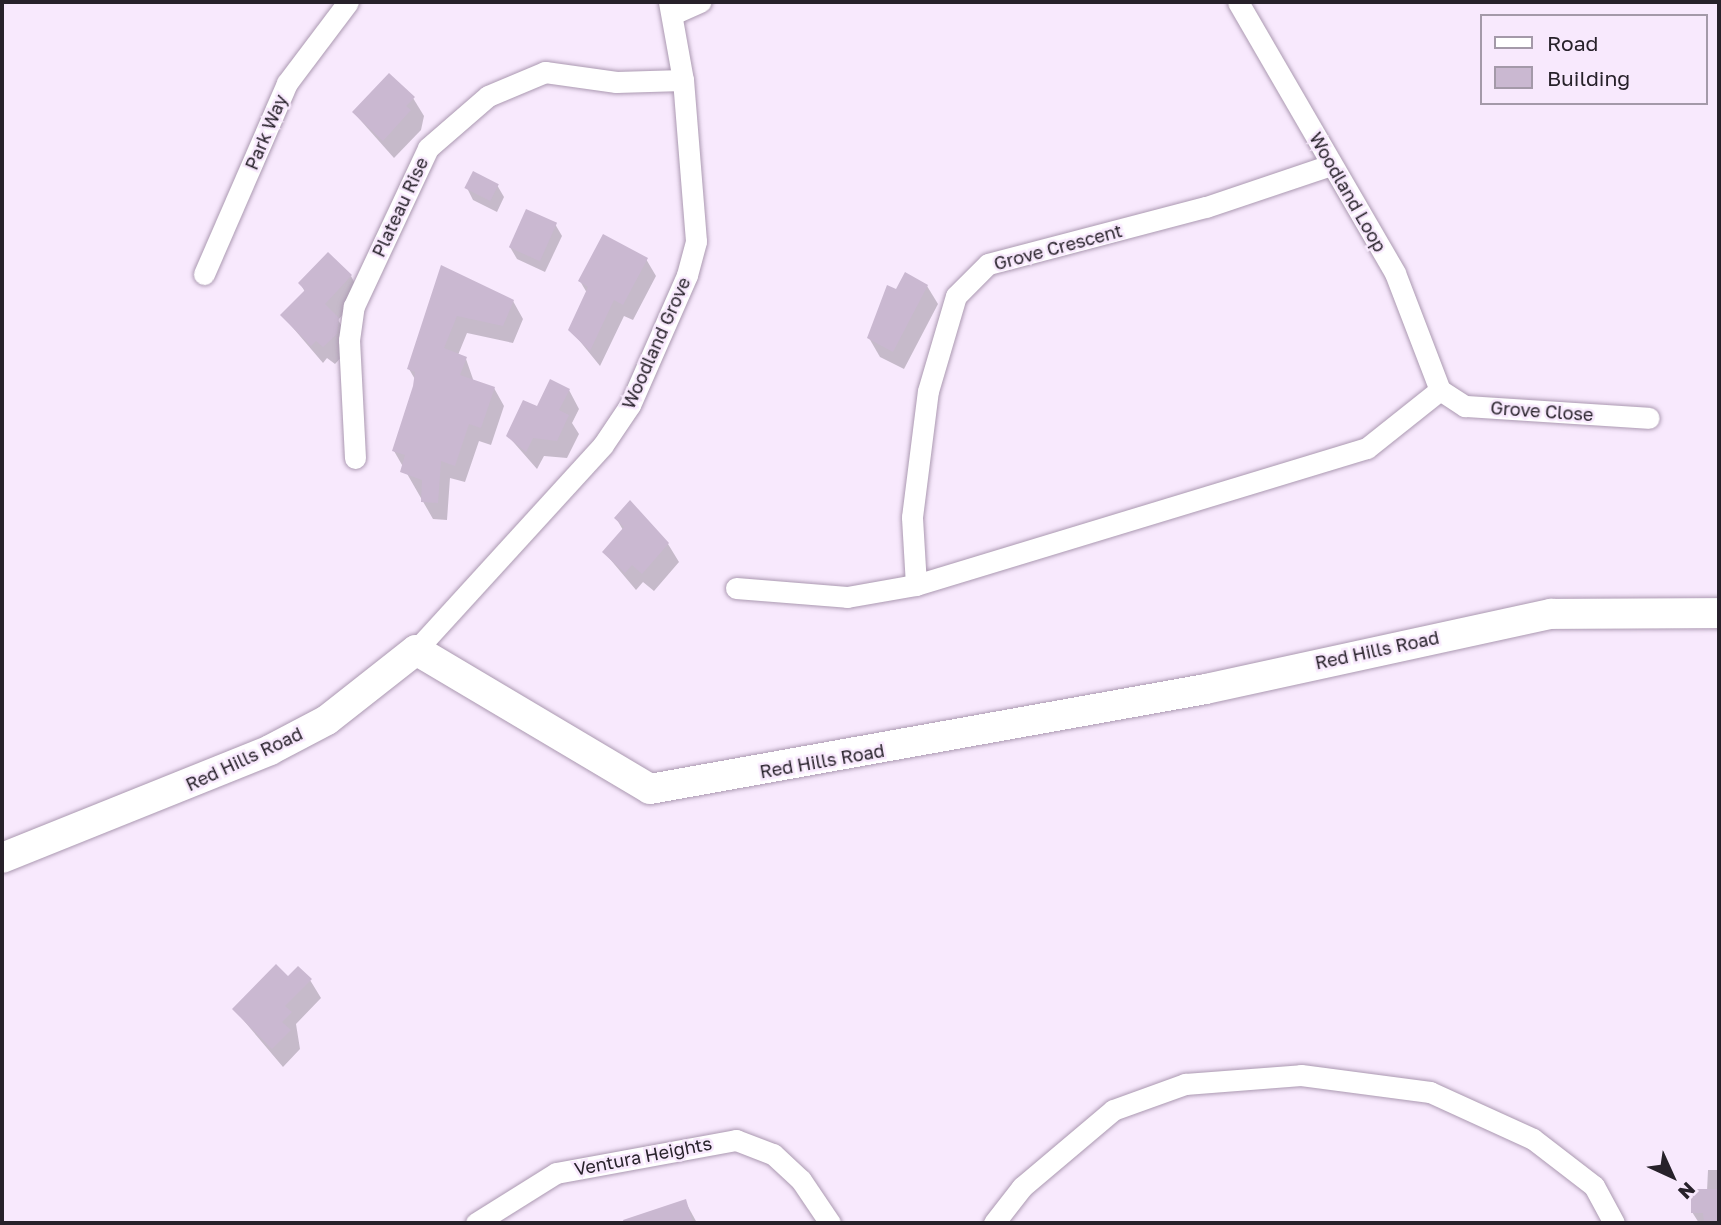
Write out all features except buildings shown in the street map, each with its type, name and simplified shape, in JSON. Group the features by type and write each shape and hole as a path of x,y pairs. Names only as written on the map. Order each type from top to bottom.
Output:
{"main road":[{"name":"Red Hills Road","path":"2,858 270,750 327,720 416,650 650,789 1193,692 1551,614 1719,613"}],"street":[{"name":"Park Way","path":"204,274 287,83 348,2"},
{"path":"671,8 700,2"},
{"name":"Woodland Loop","path":"1238,2 1395,273 1440,390"},
{"name":"Woodland Grove","path":"416,650 603,446 630,405 696,241 683,80 671,8"},
{"name":"Plateau Rise","path":"355,458 349,340 355,306 428,148 488,96 545,72 616,82 683,80"},
{"name":"Grove Crescent","path":"916,585 912,517 928,391 956,296 988,264 1206,207 1331,165"},
{"path":"736,588 847,597 916,585 1367,448 1440,390"},
{"name":"Grove Close","path":"1440,390 1465,406 1650,418"},
{"path":"994,1223 1022,1187 1113,1110 1185,1084 1301,1075 1430,1092 1532,1139 1594,1186 1614,1223"},
{"name":"Ventura Heights","path":"476,1223 556,1173 736,1140 773,1154 801,1180 830,1223"}]}
